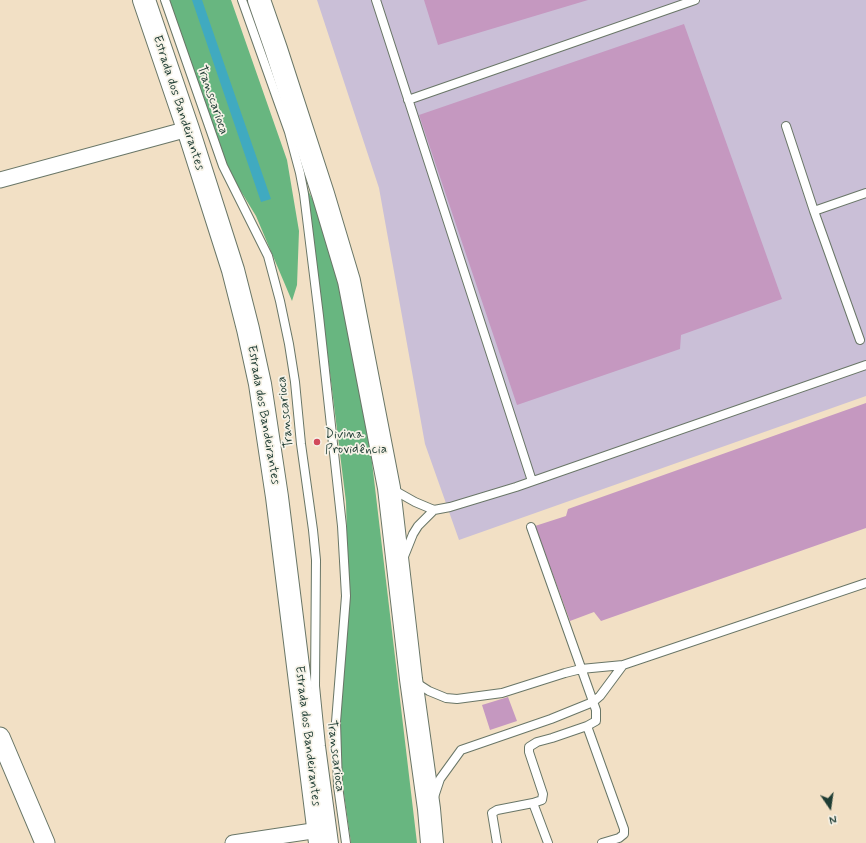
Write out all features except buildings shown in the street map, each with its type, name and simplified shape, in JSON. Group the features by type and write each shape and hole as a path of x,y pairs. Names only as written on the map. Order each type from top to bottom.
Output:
{"main road":[{"name":"Estrada dos Bandeirantes","path":"144,0 188,129 232,270 248,329 260,384 325,839"},
{"path":"259,0 318,180 348,281 389,488 432,843"}],"street":[{"path":"0,180 188,129"},
{"path":"0,737 45,843"},
{"path":"234,843 325,839"}],"lane":[{"name":"Transcarioca","path":"165,0 223,166 268,256 280,301 289,344 295,382 301,444 316,560 315,686 321,746 325,839"},
{"name":"Transcarioca","path":"242,0 289,132 300,172 304,194 342,526 346,596 336,722 338,786 346,843"},
{"path":"376,0 532,481"},
{"path":"408,100 695,0"},
{"path":"786,126 814,211 860,340"},
{"path":"814,211 866,193"},
{"path":"389,488 434,510 450,507 532,481 866,365"},
{"path":"398,570 413,534 418,526 434,510"},
{"path":"497,843 492,813 497,810 542,800 543,794 529,752 529,747 537,742 587,726 596,721 596,710 531,527"},
{"path":"411,679 429,691 446,698 456,699 502,693 581,669 622,665 866,583"},
{"path":"429,809 440,779 461,750 551,719 593,702 600,696 622,665"},
{"path":"587,726 624,829 624,834 620,838 602,843"},
{"path":"533,803 548,843"}],"shaded area":[{"path":"317,0 866,0 866,396 459,540 425,444 379,188"}],"green space":[{"path":"169,0 231,0 287,160 299,231 297,285 292,301 256,216 231,175 212,130"},
{"path":"307,188 323,221 335,255 367,420 417,843 351,843 341,773 339,711 349,611 346,502"}],"water":[{"path":"192,0 202,0 271,199 261,202"}],"place":[{"name":"Divina Providência","path":"317,442"}]}
